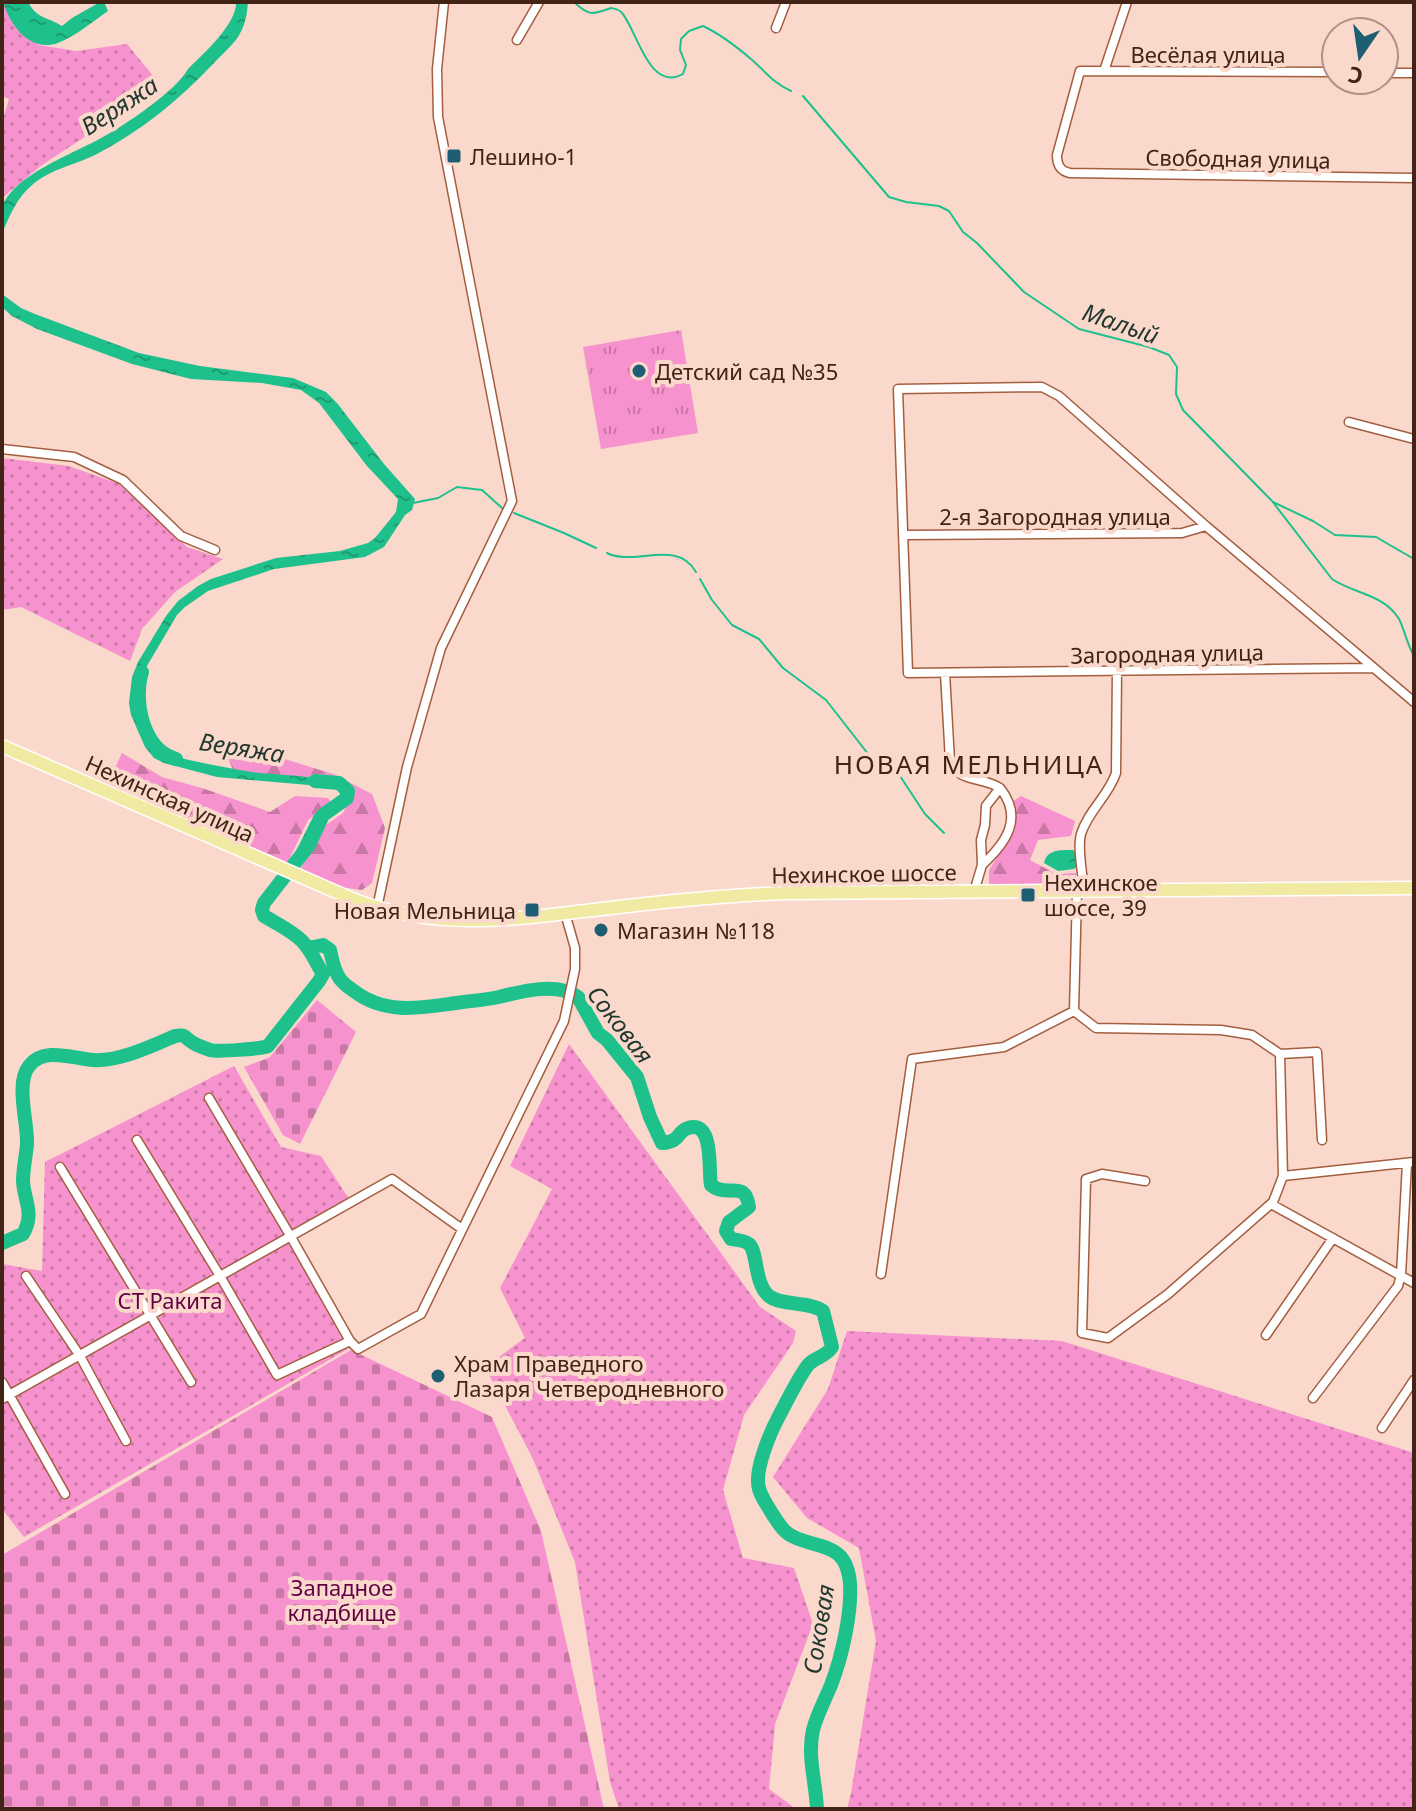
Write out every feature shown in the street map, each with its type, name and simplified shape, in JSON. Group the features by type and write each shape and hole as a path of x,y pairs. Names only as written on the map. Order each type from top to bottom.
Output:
{"main road":[{"name":"Нехинская улица","path":"2,746 321,886"},
{"name":"Нехинское шоссе","path":"321,886 377,908 454,921 565,913 728,895 1414,888"}],"street":[{"path":"377,908 407,767 441,648 512,501 438,117 437,69 444,2"},
{"path":"517,40 539,2"},
{"path":"776,28 786,2"},
{"path":"1104,71 1127,2"},
{"name":"Весёлая улица","path":"1062,170 1058,166 1057,155 1080,71 1320,72"},
{"name":"Свободная улица","path":"1062,170 1070,173 1414,178"},
{"path":"903,535 898,389 1042,387 1059,396 1206,526 1414,702"},
{"path":"1349,422 1414,439"},
{"path":"2,449 74,457 123,480 181,536 215,550"},
{"name":"2-я Загородная улица","path":"903,535 1182,533 1206,526"},
{"name":"Загородная улица","path":"903,535 908,673 1374,668"},
{"path":"1074,1011 1081,835 1116,773 1117,671"},
{"path":"945,673 952,768 960,775 991,782 1010,801 1011,829 1002,845 982,865"},
{"path":"974,892 982,865 981,840 986,806 1000,788"},
{"path":"209,1098 350,1341 358,1349 421,1314 564,1021 575,969 575,948 565,913"},
{"path":"1074,1011 1096,1028 1221,1030 1252,1035 1280,1054 1317,1052 1322,1140"},
{"path":"881,1274 912,1059 1004,1047 1074,1011"},
{"path":"1145,1181 1102,1174 1086,1179 1082,1333 1108,1338 1168,1294 1271,1204 1283,1176 1280,1054"},
{"path":"137,1140 277,1375 350,1341"},
{"path":"1283,1176 1410,1163 1398,1286 1313,1398"},
{"path":"60,1167 191,1382"},
{"path":"6,1397 392,1179 462,1229"},
{"path":"1271,1204 1414,1283"},
{"path":"1266,1335 1333,1238"},
{"path":"26,1276 80,1356 126,1441"},
{"path":"1382,1428 1414,1380"},
{"path":"2,1382 6,1397 65,1494"}],"green space":[{"path":"2,2 5,2 13,23 39,45 76,51 127,44 158,82 106,123 42,165 2,198 2,123 9,99 2,96"},
{"path":"681,330 698,433 601,449 583,347"},
{"path":"2,458 69,466 119,484 187,547 223,559 175,592 142,629 130,661 21,607 2,610"},
{"path":"230,742 333,774 372,794 385,828 372,883 362,890 332,886 300,871 320,829 343,813 350,798 333,784 233,770 224,748"},
{"path":"122,753 162,777 270,812 295,796 328,798 332,804 308,820 287,864 107,785"},
{"path":"1021,796 1075,821 1071,836 1038,840 1030,860 1056,874 1076,873 1077,885 995,887 989,884 989,870 1015,830 1012,802"},
{"path":"317,1000 356,1032 300,1144 283,1135 244,1067 270,1057"},
{"path":"569,1044 760,1307 796,1331 793,1343 744,1415 723,1490 743,1558 794,1568 813,1624 775,1724 769,1789 796,1809 619,1809 610,1782 575,1562 533,1459 485,1367 525,1338 500,1288 552,1189 510,1166"},
{"name":"СТ Ракита","path":"234,1066 281,1147 321,1156 349,1199 286,1236 348,1349 24,1537 2,1509 2,1264 42,1271 45,1162"},
{"path":"847,1331 1062,1341 1414,1453 1414,1809 847,1809 876,1641 859,1548 807,1518 773,1477 828,1389"},
{"name":"Западное кладбище","path":"351,1350 492,1417 541,1531 604,1809 2,1809 2,1555"}],"water":[{"path":"3,2 28,2 39,15 62,26 100,2 104,2 108,11 71,37 48,45 39,44 23,35 11,20"},
{"path":"236,2 248,2 240,33 200,77 159,114 129,135 97,154 38,180 17,202 2,233 2,208 18,186 45,167 135,117 173,87 218,38 231,20"},
{"path":"2,294 21,308 139,353 200,366 293,378 326,392 415,499 412,510 405,515 384,547 365,557 274,569 208,591 177,615 144,671 138,692 141,712 157,749 177,757 252,772 322,779 342,788 344,801 322,816 299,862 292,859 314,815 339,799 338,790 217,777 154,758 145,747 131,715 132,677 166,616 178,601 198,586 276,558 340,551 368,543 396,512 398,499 367,466 319,403 301,390 262,383 191,379 132,364 37,329 12,316 2,307"},
{"path":"1073,850 1078,855 1078,865 1074,869 1058,871 1044,863 1051,853"}],"waterway":[{"name":"Малый","path":"574,2 591,13 611,8 620,11 645,57 661,75 671,78 683,74 686,65 680,50 681,39 689,31 703,26 734,45 774,81 791,91"},
{"name":"Малый","path":"803,96 889,197 939,206 949,211 963,232 1024,292 1079,329 1169,355 1177,367 1176,394 1183,410 1272,501 1332,579 1377,599 1393,611 1414,656"},
{"path":"413,503 438,498 457,487 482,490 502,508"},
{"path":"1273,502 1335,535 1376,537 1414,559"},
{"path":"514,513 596,548"},
{"path":"607,553 629,557 677,557 688,562 696,572"},
{"path":"700,579 732,625 759,639 783,668 826,700 876,764 900,776 925,814 944,833"},
{"name":"Веряжа","path":"142,672 139,697 143,723 156,746 176,759"},
{"name":"Веряжа","path":"2,1243 23,1234 28,1220 23,1181 27,1144 23,1083 29,1066 35,1060 51,1055 103,1060 179,1035 214,1051 268,1046 319,981 323,974 311,952 293,934 264,916 262,910 264,903 309,845 323,815 347,798 348,791 339,783 315,781"},
{"name":"Соковая","path":"308,948 323,945 330,950 336,972 345,984 366,999 391,1007 430,1007 540,989 570,992 578,997 598,1033 637,1077 662,1143 673,1141 685,1129 697,1127 706,1139 711,1185 717,1189 744,1193 749,1207 729,1222 726,1231 731,1239 745,1242 752,1248 764,1291 774,1299 823,1311 832,1347 808,1365 792,1391 768,1440 758,1482 764,1500 787,1533 838,1554 848,1570 848,1621 831,1685 811,1740 817,1809"}],"place":[{"name":"Лешино-1","path":"454,156"},
{"name":"Детский сад №35","path":"639,371"},
{"name":"Нехинское шоссе, 39","path":"1028,895"},
{"name":"Новая Мельница","path":"532,910"},
{"name":"Магазин №118","path":"601,930"},
{"name":"Храм Праведного Лазаря Четверодневного","path":"438,1376"}],"district":[{"name":"НОВАЯ МЕЛЬНИЦА","path":"969,764"}]}
